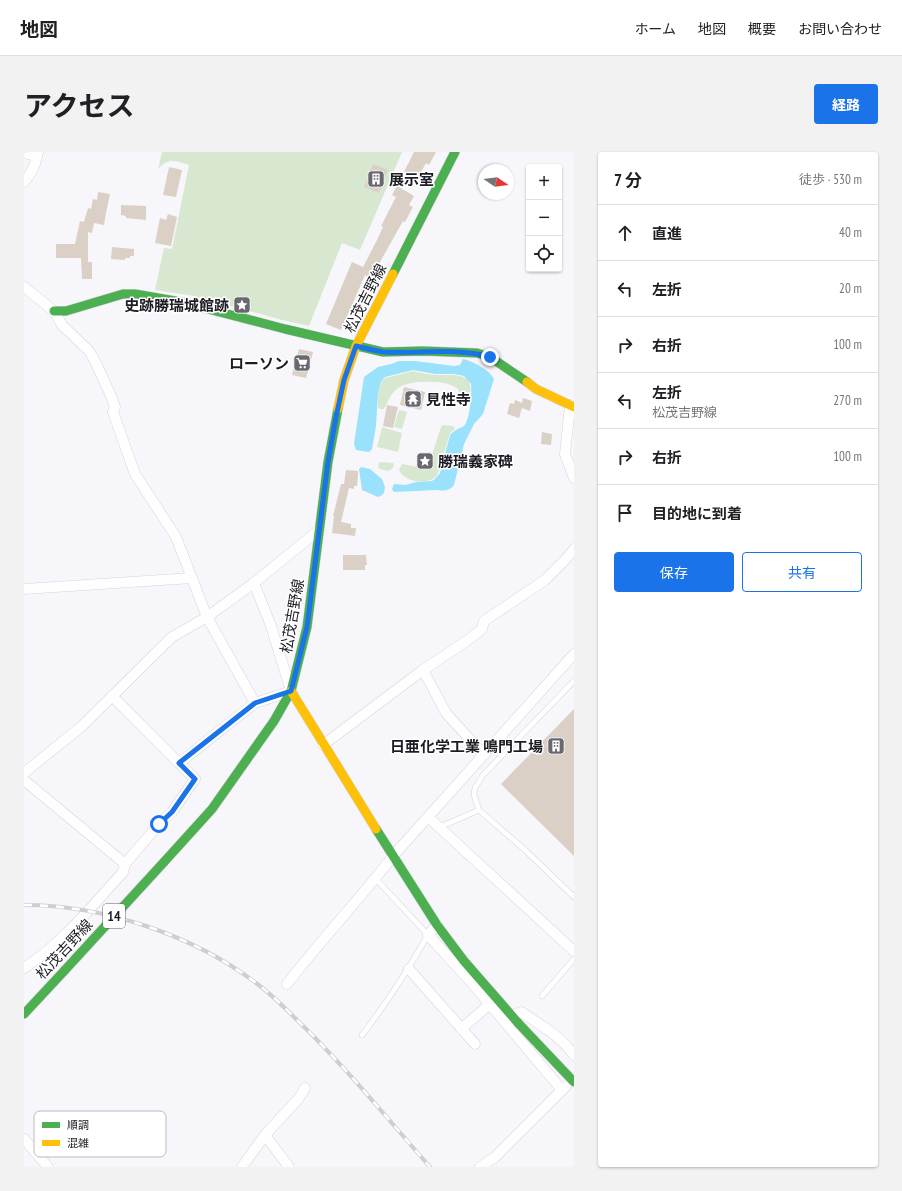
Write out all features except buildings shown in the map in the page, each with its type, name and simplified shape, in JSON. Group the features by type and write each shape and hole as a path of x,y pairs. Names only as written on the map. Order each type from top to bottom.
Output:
{"street":[{"name":"松茂吉野線","path":"24,1014 212,809 274,721 291,691 307,627 328,462 344,380 356,346 455,152"},
{"path":"24,153 38,154 35,166 30,176 24,182"},
{"path":"24,287 54,311 62,325 89,351 95,361 115,407 113,412 135,474 176,536 207,617 255,703"},
{"path":"54,311 66,311 123,294 136,294 188,303 383,352 477,353 490,357 536,389 572,406 565,454 574,478"},
{"path":"24,773 82,726 172,637 207,617 254,583 320,530"},
{"path":"323,745 423,670 468,640 482,629 484,621 545,580 574,549"},
{"path":"24,589 192,578"},
{"path":"254,583 271,626 291,691 392,856 437,925 464,961 519,1024 574,1081 562,1090 541,1113 495,1157 480,1167"},
{"path":"287,984 309,955 376,878 392,856 428,818 574,654"},
{"path":"423,670 446,713 484,755"},
{"path":"179,763 255,703 291,691"},
{"path":"24,968 36,960 76,924 123,872 125,864 159,824 172,812 195,779 112,696"},
{"path":"24,780 125,864"},
{"path":"428,818 574,952"},
{"path":"437,925 428,935 490,1004 562,1090"},
{"path":"409,969 475,1044"},
{"path":"461,1029 490,1004"},
{"path":"512,1016 521,1012 536,1021 556,1036 574,1056"},
{"path":"242,1167 265,1135 299,1098 305,1088"},
{"path":"265,1135 289,1167"},
{"path":"24,1139 34,1151"},
{"path":"39,1157 48,1167"}],"lane":[{"path":"574,681 483,775 475,788 474,795 479,810 525,850 574,897"},
{"path":"440,828 479,810"},
{"path":"362,1035 380,1012 409,969 428,935 376,878"},
{"path":"542,996 574,959"}],"green space":[{"path":"162,152 402,152 360,250 342,243 309,326 194,296 155,290 164,248 172,249 189,165 176,161 169,161 158,169"},
{"path":"413,371 432,375 458,375 463,377 470,384 469,399 463,401 460,398 457,388 448,384 436,382 415,383 402,386 397,389 391,396 384,409 378,408 379,388 382,381 385,378"},
{"path":"399,410 407,412 402,429 394,427"},
{"path":"443,425 453,426 455,429 450,433 437,476 428,481 417,481 406,478 399,470 402,464 424,468 428,467 441,427"},
{"path":"382,427 402,433 398,452 377,447"},
{"path":"379,462 393,463 394,465 392,469 388,471 378,467"}],"water":[{"path":"463,359 480,366 489,372 494,379 483,414 474,424 464,444 454,485 444,490 394,492 392,489 394,484 406,485 416,482 432,481 440,473 450,435 464,426 468,418 471,400 471,384 464,376 454,374 435,374 413,370 385,377 381,382 378,393 376,426 372,449 369,452 356,450 354,444 364,377 378,367 399,361 415,361 454,366 460,365"},
{"path":"361,467 370,469 382,479 385,487 382,495 378,497 362,490 359,469"}],"railway":[{"path":"24,905 54,906 85,910 116,917 176,937 231,966 266,991 314,1037 348,1073 430,1167"}],"traffic: fast":[{"path":"393,274 455,152"},
{"path":"54,311 66,311 123,294 135,294 181,302 285,329 383,352 423,351 477,353 490,357 527,382"},
{"path":"164,862 212,809 274,721 291,691 307,627 328,462 338,409"},
{"path":"376,829 437,925 464,961 519,1024"},
{"path":"65,970 164,862"},
{"path":"24,1014 65,970"},
{"path":"519,1024 574,1082"}],"traffic: slow":[{"path":"338,409 344,380 356,346 393,274"},
{"path":"527,382 536,389 574,407"},
{"path":"291,691 376,829"}],"place":[{"name":"展示室","path":"376,179"},
{"name":"史跡勝瑞城館跡","path":"242,305"},
{"name":"ローソン","path":"302,363"},
{"name":"見性寺","path":"413,399"},
{"name":"勝瑞義家碑","path":"425,461"},
{"name":"日亜化学工業 鳴門工場","path":"556,746"}],"route":[{"path":"159,824 172,812 195,779 179,763 255,703 291,691 307,627 328,462 336,417 344,380 356,346 383,352 457,352 477,353 490,357"}]}
